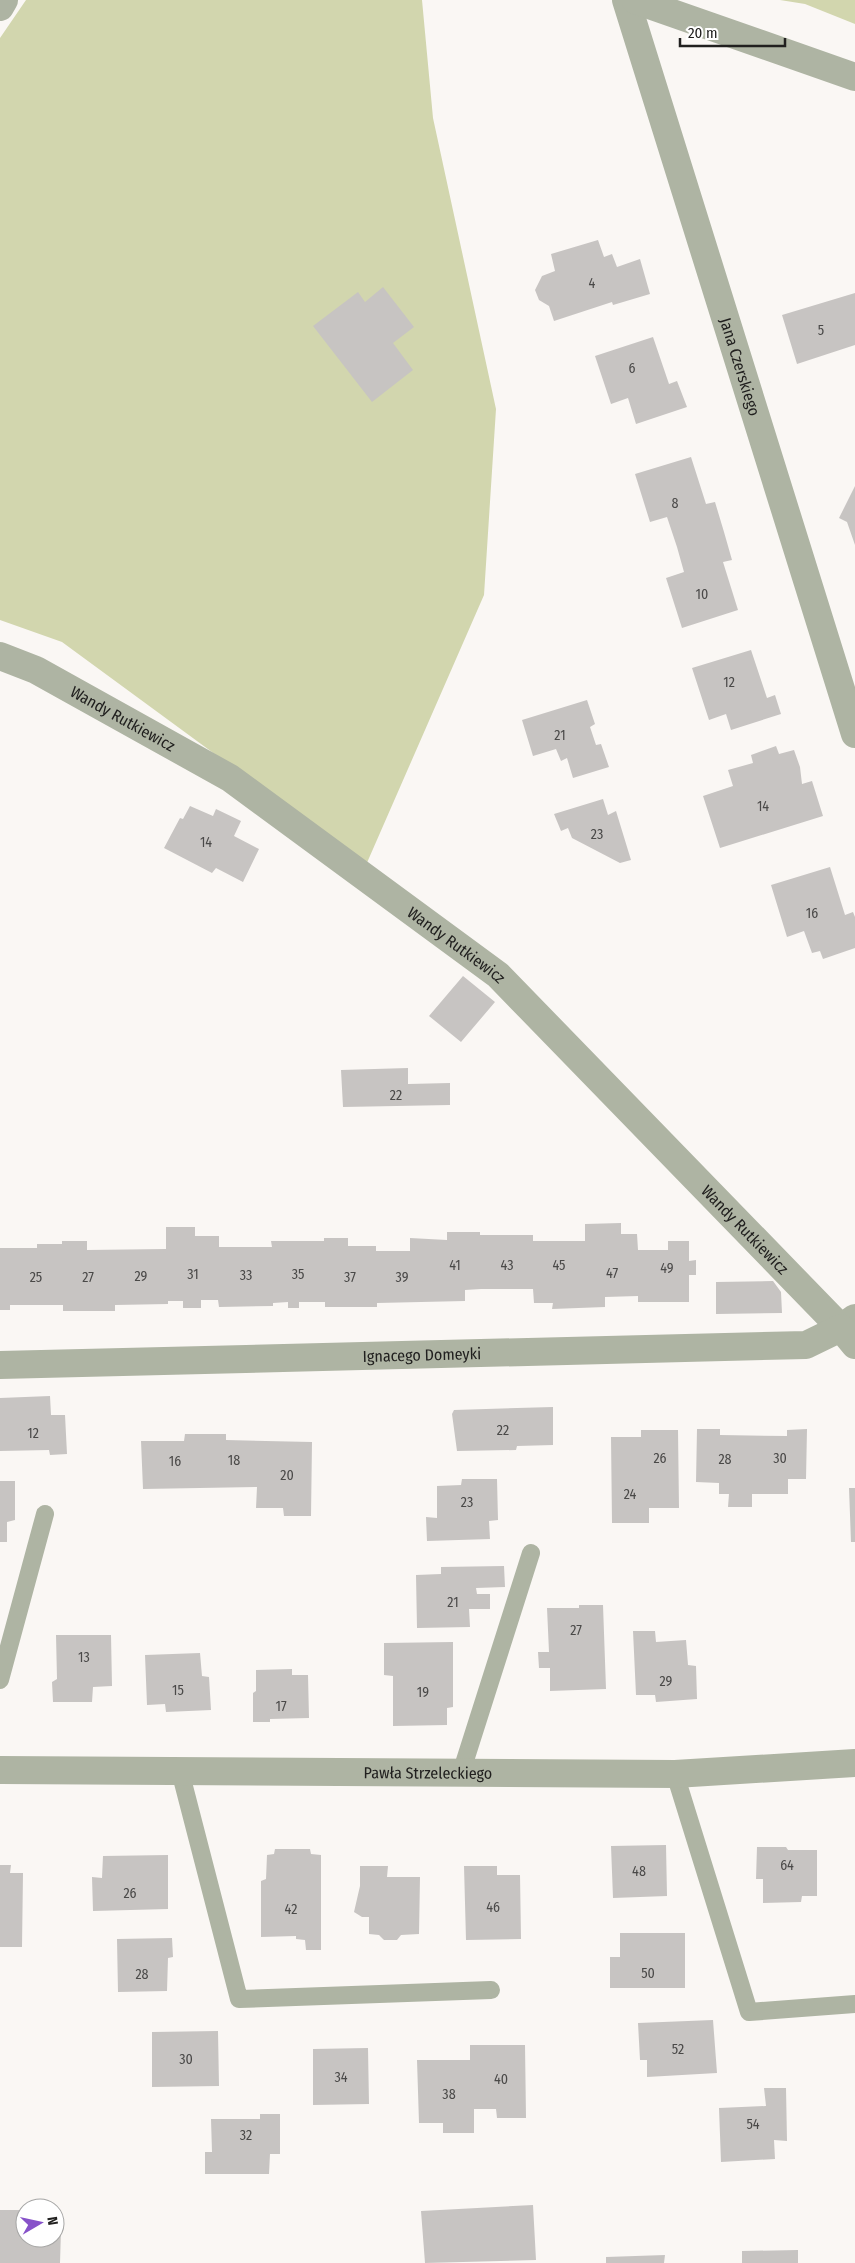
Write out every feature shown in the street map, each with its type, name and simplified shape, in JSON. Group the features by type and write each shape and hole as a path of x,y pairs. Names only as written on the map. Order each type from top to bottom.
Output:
{"street":[{"path":"0,7 4,0"},
{"name":"Jana Czerskiego","path":"626,0 855,734"},
{"path":"634,0 855,77"},
{"name":"Wandy Rutkiewicz","path":"0,656 36,670 230,778 498,974 850,1331"},
{"name":"Ignacego Domeyki","path":"0,1365 806,1345 850,1331"},
{"name":"Pawła Strzeleckiego","path":"0,1770 675,1774 855,1763"}],"lane":[{"path":"0,1680 45,1514"},
{"path":"461,1773 531,1553"},
{"path":"180,1772 239,1999 491,1990"},
{"path":"675,1774 749,2012 855,2004"}],"green space":[{"path":"26,0 422,0 433,118 496,409 484,595 366,865 62,642 0,620 0,38"},
{"path":"780,0 855,0 855,24 805,4"}],"building":[{"path":"598,240 604,257 612,254 617,267 640,259 650,294 613,305 612,302 554,321 549,306 539,300 535,290 542,276 555,271 551,254"},
{"path":"383,287 414,327 393,343 413,370 372,402 313,326 358,292 365,302"},
{"path":"855,293 855,345 797,364 782,315"},
{"path":"653,337 669,384 677,381 687,407 636,424 628,398 611,404 595,356"},
{"path":"691,457 706,504 715,502 732,560 723,562 738,610 682,628 666,578 684,572 677,547 667,517 650,522 635,474"},
{"path":"855,486 855,545 847,522 839,518"},
{"path":"751,650 767,698 775,695 781,714 731,730 726,714 709,720 692,668"},
{"path":"587,700 595,724 590,727 596,745 601,744 609,767 573,778 567,758 561,761 556,749 533,756 522,720"},
{"path":"776,746 779,754 794,750 800,767 802,784 812,781 823,816 720,848 703,796 733,786 728,770 753,763 751,755"},
{"path":"603,799 608,815 616,811 631,860 620,863 572,838 568,828 561,831 554,814"},
{"path":"190,806 213,816 216,809 241,821 234,836 259,849 243,882 216,868 212,873 164,848 180,818 183,819"},
{"path":"830,867 845,915 853,912 855,917 855,948 823,959 820,951 812,953 804,931 787,937 771,885"},
{"path":"463,976 495,1002 461,1042 429,1016"},
{"path":"408,1068 408,1084 450,1083 450,1105 343,1107 341,1070"},
{"path":"621,1223 621,1234 637,1234 638,1250 668,1250 668,1241 689,1241 689,1261 696,1260 696,1275 689,1275 689,1302 638,1302 638,1296 605,1297 605,1307 552,1309 553,1303 534,1303 533,1289 481,1289 465,1290 465,1301 377,1303 377,1307 325,1307 325,1302 299,1302 299,1308 288,1308 288,1302 273,1303 273,1306 219,1307 218,1300 201,1300 201,1308 183,1308 183,1301 168,1301 168,1304 115,1305 115,1311 63,1311 63,1305 10,1305 10,1310 0,1310 0,1248 37,1248 37,1244 87,1241 87,1250 166,1249 166,1227 195,1227 195,1236 219,1236 219,1247 272,1247 271,1241 324,1241 324,1238 348,1238 348,1246 376,1246 376,1251 410,1251 410,1238 447,1240 447,1232 480,1232 480,1235 533,1235 533,1241 585,1241 585,1224"},
{"path":"773,1281 781,1292 782,1313 716,1314 716,1282"},
{"path":"50,1396 51,1415 65,1415 67,1454 50,1455 49,1450 0,1451 0,1398"},
{"path":"553,1407 553,1445 517,1446 516,1450 457,1451 452,1414 454,1410"},
{"path":"697,1429 720,1429 720,1435 787,1436 787,1430 807,1429 806,1479 788,1479 788,1494 752,1494 752,1507 728,1507 729,1494 719,1494 719,1483 696,1482"},
{"path":"641,1430 678,1430 679,1508 649,1508 649,1523 612,1523 611,1437 641,1437"},
{"path":"185,1434 226,1434 226,1440 312,1442 311,1516 284,1516 283,1508 256,1508 257,1487 143,1489 141,1441 184,1441"},
{"path":"462,1479 497,1479 498,1520 489,1521 490,1539 427,1541 426,1517 437,1518 437,1486 461,1485"},
{"path":"0,1481 15,1481 15,1520 7,1522 7,1542 0,1542"},
{"path":"849,1488 855,1488 855,1542 851,1542"},
{"path":"504,1566 505,1587 476,1588 477,1594 490,1594 490,1609 469,1609 470,1627 417,1628 416,1575 441,1574 441,1567"},
{"path":"579,1605 603,1605 606,1689 550,1691 550,1668 539,1668 538,1652 549,1652 547,1608 579,1608"},
{"path":"633,1631 655,1631 656,1642 686,1640 688,1665 696,1666 697,1699 656,1702 655,1695 636,1695"},
{"path":"56,1635 111,1635 112,1686 93,1687 92,1702 53,1702 52,1682 57,1679"},
{"path":"453,1642 453,1707 447,1708 447,1725 393,1726 393,1676 384,1675 384,1643"},
{"path":"200,1653 202,1676 209,1677 211,1710 166,1712 165,1704 147,1705 145,1655"},
{"path":"292,1669 292,1675 308,1675 309,1718 270,1719 270,1722 253,1722 253,1693 256,1691 256,1670"},
{"path":"666,1845 667,1896 613,1898 611,1846"},
{"path":"757,1847 817,1850 817,1896 802,1896 801,1902 763,1903 763,1879 756,1879"},
{"path":"275,1849 310,1849 311,1854 321,1855 321,1950 306,1950 305,1940 296,1939 296,1936 261,1937 261,1881 266,1879 267,1855 274,1854"},
{"path":"168,1855 168,1909 93,1911 92,1877 102,1878 103,1856"},
{"path":"0,1865 11,1865 10,1873 23,1873 22,1947 0,1947"},
{"path":"360,1866 388,1866 387,1877 420,1877 419,1934 401,1935 397,1940 384,1940 379,1935 369,1934 369,1917 362,1917 354,1912 360,1886"},
{"path":"464,1866 497,1866 497,1875 520,1875 521,1939 466,1940"},
{"path":"620,1933 685,1933 685,1988 610,1988 610,1957 620,1957"},
{"path":"172,1938 173,1957 168,1958 167,1991 118,1992 117,1939"},
{"path":"713,2020 717,2073 647,2077 647,2060 640,2060 638,2023"},
{"path":"218,2031 219,2086 152,2087 152,2032"},
{"path":"470,2045 525,2045 526,2118 497,2118 496,2109 474,2109 474,2133 443,2133 443,2123 419,2123 417,2060 470,2060"},
{"path":"368,2048 369,2104 313,2105 313,2049"},
{"path":"764,2088 786,2088 787,2141 774,2140 775,2159 721,2162 719,2108 766,2106"},
{"path":"260,2114 280,2114 280,2154 270,2154 269,2174 205,2174 205,2152 212,2152 211,2119 260,2119"},
{"path":"533,2205 536,2260 425,2263 421,2211"},
{"path":"0,2210 15,2210 15,2248 60,2248 60,2263 0,2263"},
{"path":"798,2250 798,2263 742,2263 742,2251"},
{"path":"665,2255 664,2263 606,2263 606,2257"}]}
